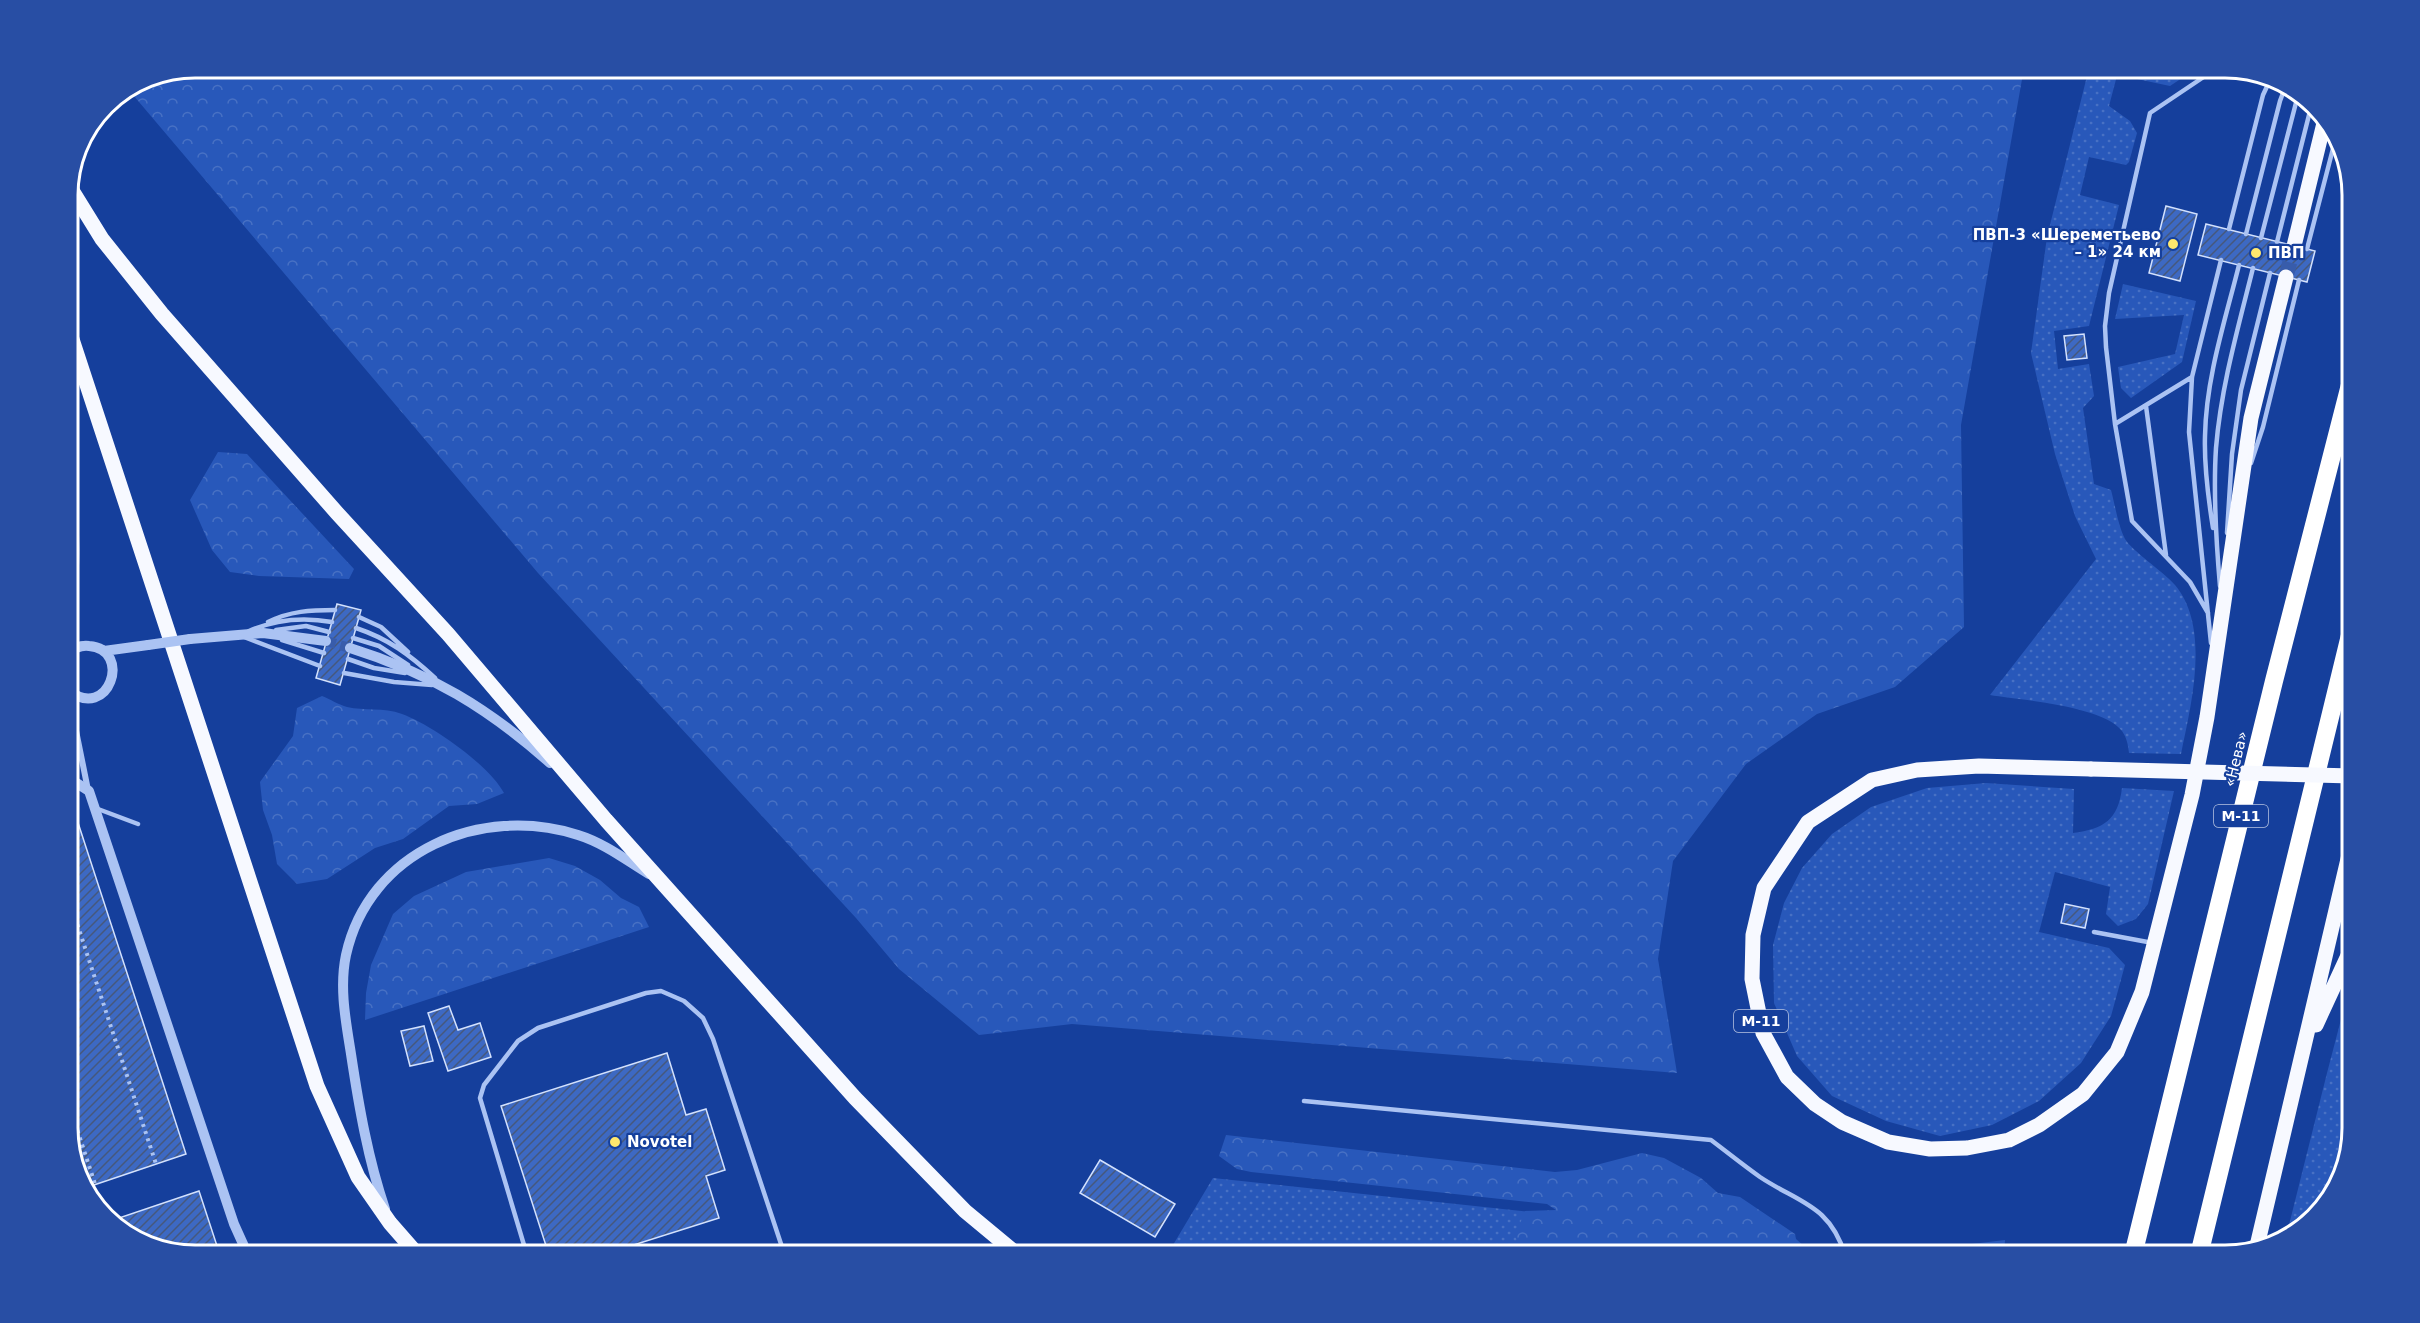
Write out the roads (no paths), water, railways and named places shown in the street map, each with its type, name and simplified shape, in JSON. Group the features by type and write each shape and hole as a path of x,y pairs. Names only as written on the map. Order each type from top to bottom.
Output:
{"highway":[{"name":"«Нева»","path":"2136,1245 2271,693 2342,416"},
{"path":"2202,1245 2342,668"}],"main road":[{"path":"2300,247 2323,131"},
{"path":"78,200 102,239 162,314 447,634 662,883 855,1098 965,1211 1004,1245"},
{"name":"М-11","path":"2293,278 2251,418 2237,506 2216,611 2213,671 2192,795 2142,993 2117,1052 2083,1094 2039,1125 2009,1140 1967,1148 1930,1149 1888,1142 1842,1122 1815,1104 1787,1077 1763,1033 1752,979 1753,935 1764,888 1808,822 1872,780 1917,770 1979,766 2091,769 2342,776"},
{"path":"78,357 317,1086 358,1177 390,1223 409,1245"},
{"path":"2258,1240 2342,885"},
{"path":"2302,1058 2342,968"}],"street":[{"path":"78,649 88,645 104,651 239,635 259,630 327,642"},
{"path":"350,649 420,674 444,686 519,736 584,793"},
{"path":"78,696 91,698 106,690 111,683 113,666 104,651"},
{"path":"78,738 89,791 243,1245"},
{"path":"78,784 89,791"},
{"path":"390,1223 373,1175 343,1002 345,957 356,924 372,894 387,877 423,849 465,833 489,827 513,826 546,827 585,837 600,843 662,883"},
{"path":"239,1237 240,1245"}],"lane":[{"path":"2202,78 2150,113 2109,293 2105,326 2115,424 2132,520 2216,611"},
{"path":"2229,230 2263,95 2267,86"},
{"path":"2247,234 2283,94"},
{"path":"2261,238 2296,103"},
{"path":"2277,242 2309,114"},
{"path":"2300,247 2332,148"},
{"path":"2216,611 2189,432 2192,377 2221,261"},
{"path":"2222,578 2206,479 2205,435 2211,373 2239,265"},
{"path":"2222,578 2215,526 2216,448 2226,378 2253,268"},
{"path":"2222,578 2233,444 2241,390 2270,273"},
{"path":"2115,424 2192,377"},
{"path":"2146,406 2166,555"},
{"path":"259,630 286,614 311,609 335,610"},
{"path":"359,617 381,627 444,686"},
{"path":"259,630 274,623 308,618 332,622"},
{"path":"356,628 380,636 418,662"},
{"path":"239,635 320,666"},
{"path":"344,673 394,682 444,686"},
{"path":"95,808 138,824"},
{"path":"2094,932 2156,943"},
{"path":"524,1245 480,1098 484,1085 518,1041 538,1028 646,993 661,991 684,1001 703,1018 708,1028 781,1245"},
{"path":"1304,1101 1711,1140 1760,1177 1821,1213 1839,1236 1842,1245"}],"tunnel":[{"path":"2286,277 2294,246"},
{"path":"326,641 350,648"}],"place":[{"name":"ПВП-3 «Шереметьево – 1» 24 км","path":"2173,244"},
{"name":"ПВП","path":"2256,253"},
{"name":"Novotel","path":"615,1142"}]}
